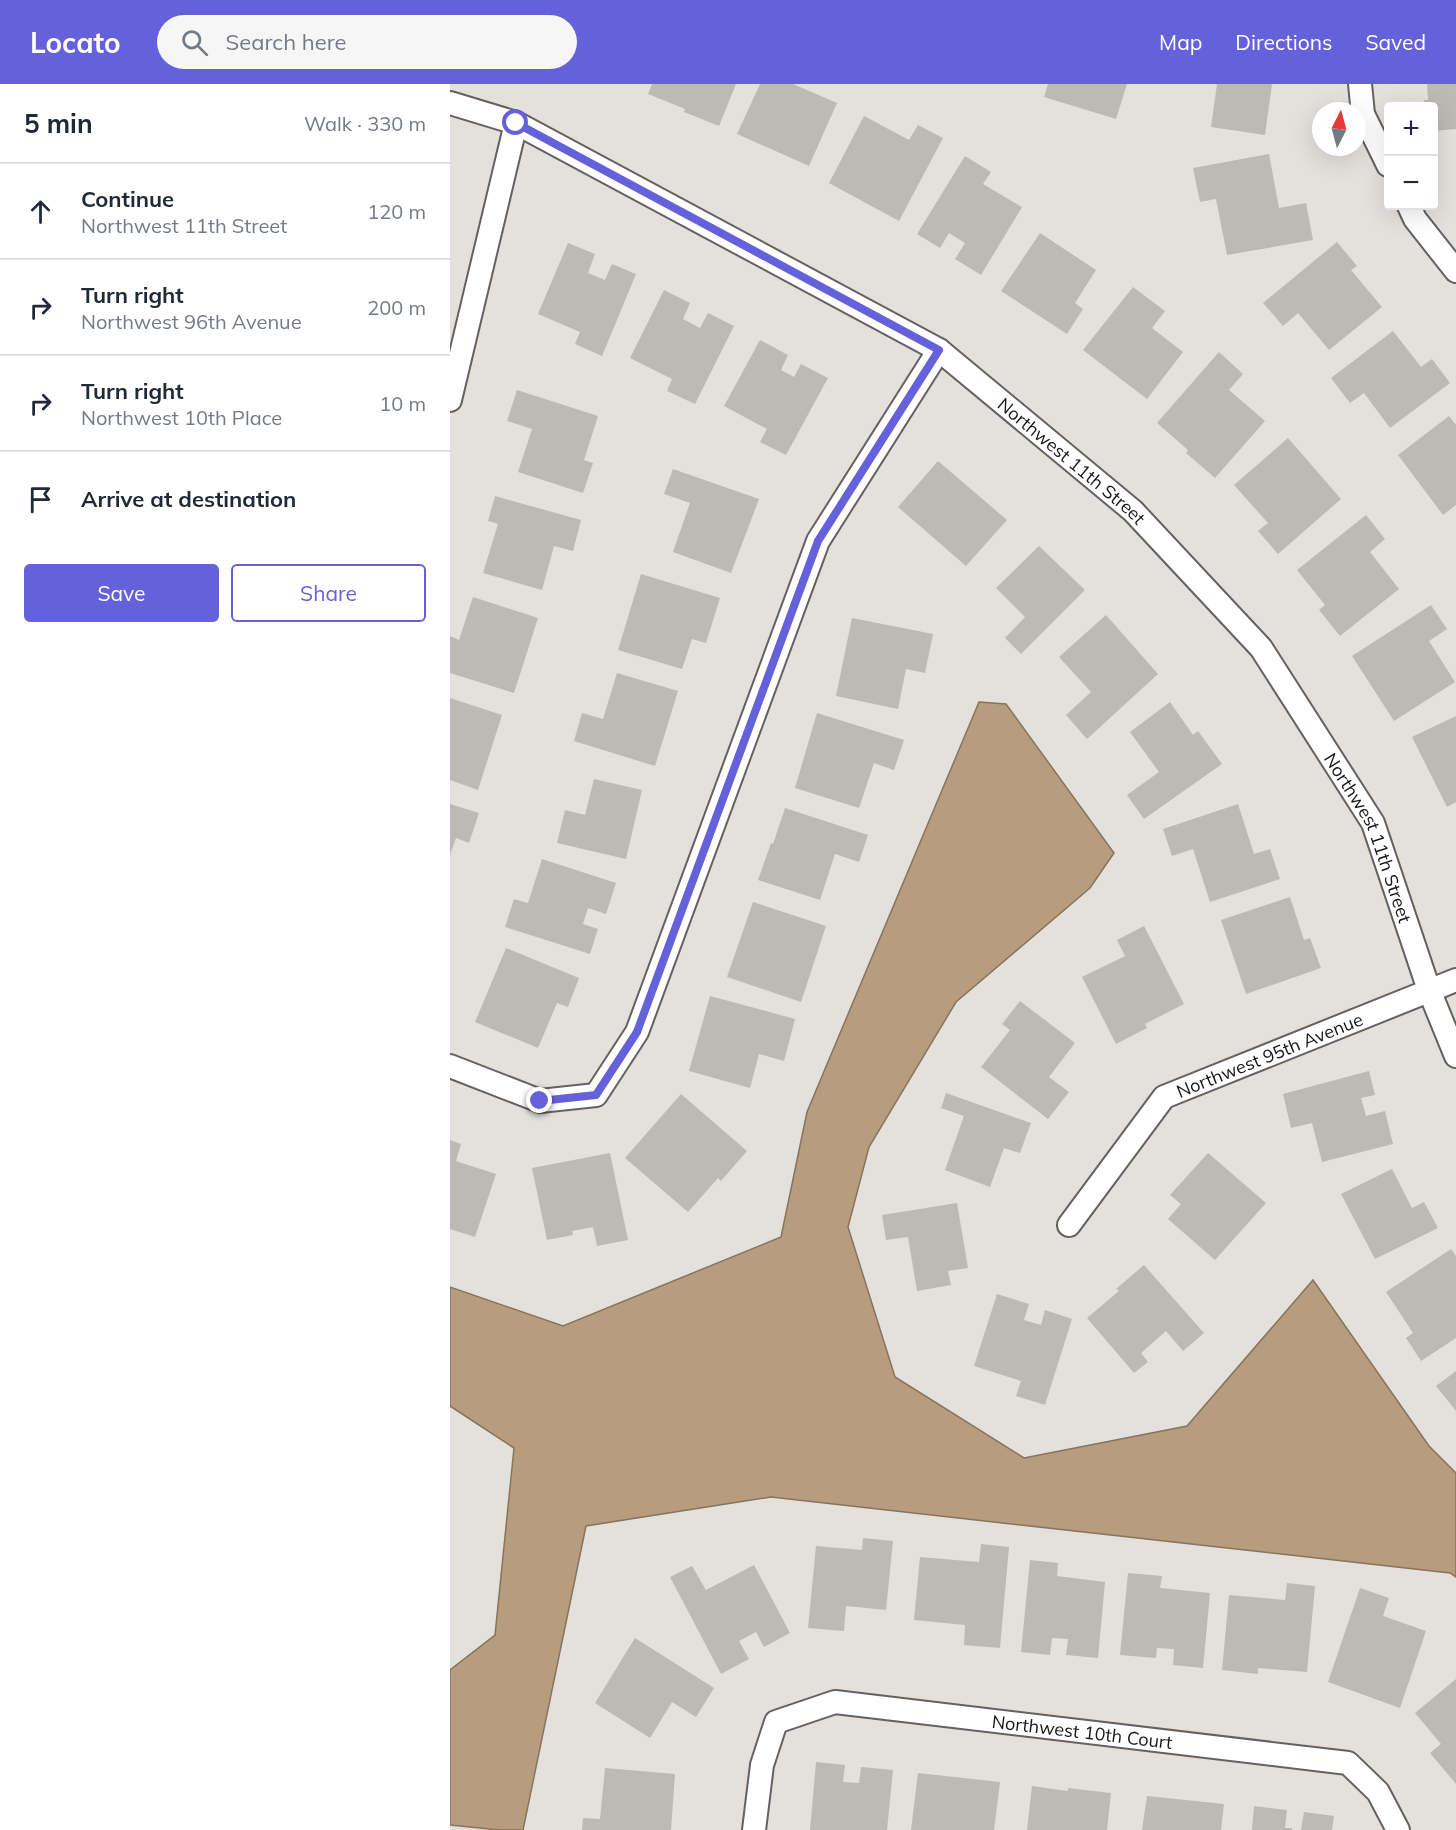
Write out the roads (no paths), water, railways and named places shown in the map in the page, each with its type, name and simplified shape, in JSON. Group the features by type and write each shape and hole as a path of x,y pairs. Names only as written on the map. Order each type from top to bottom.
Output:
{"street":[{"path":"1360,84 1363,114 1384,156"},
{"name":"Northwest 11th Street","path":"450,103 516,123 939,350 1133,511 1261,648 1373,823 1430,990 1456,1056"},
{"path":"450,400 516,123"},
{"path":"1410,210 1456,271"},
{"path":"450,1066 540,1101 596,1095 637,1032 818,541 939,350"},
{"name":"Northwest 95th Avenue","path":"1069,1225 1164,1097 1456,980"},
{"name":"Northwest 10th Court","path":"754,1830 762,1765 776,1722 835,1702 1348,1763 1378,1792 1398,1830"}]}
